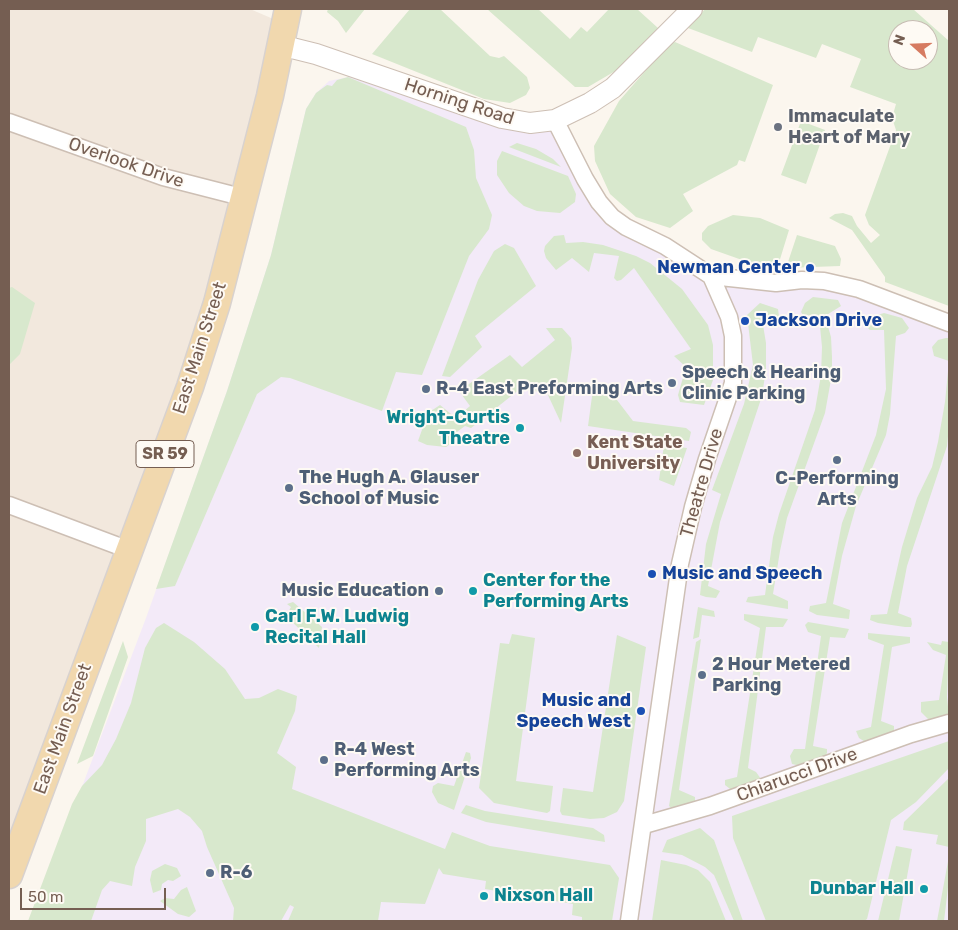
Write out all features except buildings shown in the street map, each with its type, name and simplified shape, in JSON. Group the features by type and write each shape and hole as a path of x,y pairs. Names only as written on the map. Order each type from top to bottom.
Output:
{"main road":[{"name":"East Main Street","path":"9,875 190,387 217,303 245,198 288,9"}],"street":[{"name":"Horning Road","path":"280,45 325,57 502,118 530,123 555,120 590,103 612,88 692,9"},
{"path":"555,120 584,179 599,202 612,217 626,227 688,260 711,276 776,283 824,280 859,289 949,323"},
{"name":"Overlook Drive","path":"9,122 163,177 245,198"},
{"name":"Theatre Drive","path":"629,921 682,554 707,459 734,383 733,336 729,317 711,276"},
{"path":"9,504 129,550"},
{"name":"Chiarucci Drive","path":"644,825 710,806 911,734 949,723"}],"shaded area":[{"path":"9,9 250,9 285,24 245,198 9,875"},
{"name":"Kent State University","path":"350,66 493,115 555,120 599,202 711,276 802,280 949,323 949,921 31,921 146,618 227,391 271,255 306,109 316,93 329,81 348,77"}],"green space":[{"path":"328,9 365,9 346,33 338,21 327,12"},
{"path":"410,9 440,9 490,56 499,58 504,56 527,77 530,88 526,95 510,103 484,99 372,54"},
{"path":"487,9 538,9 570,39 581,27 587,32 609,9 637,9 658,28 617,70 588,87 575,87"},
{"path":"705,9 913,9 925,20 888,20 888,70 938,70 938,31 949,41 949,306 885,282 885,277 852,230 829,218 835,214 843,213 852,216 857,226 871,243 880,235 869,225 865,215 896,130 892,118 896,104 850,87 861,59 822,44 816,58 758,37 752,52 688,28"},
{"path":"675,42 773,85 745,162 739,160 737,165 683,194 693,211 670,228 636,217 610,194 595,161 594,146 619,101 669,44"},
{"path":"348,77 466,127 474,150 476,178 492,215 489,229 469,256 422,375 396,372 382,411 290,378 281,377 257,394 175,586 156,589 227,391 271,255 306,109 316,93 327,85 332,86 337,80"},
{"path":"801,121 825,130 806,184 781,175"},
{"path":"517,143 536,149 553,159 561,167 509,147"},
{"path":"502,151 568,176 576,194 575,202 560,213 537,211 524,206 509,193 497,175 497,161"},
{"path":"733,215 760,218 789,230 777,269 759,266 711,249 702,240 702,233 708,226"},
{"path":"564,235 566,243 583,242 603,245 636,256 650,263 682,289 708,325 713,345 713,380 704,405 680,402 678,395 686,367 674,356 691,349 634,268 621,280 617,281 614,278 619,256 594,253 589,272 572,258 556,270 546,258 545,246 554,236"},
{"path":"797,235 835,246 841,259 840,266 786,268"},
{"path":"505,244 514,248 536,286 475,336 482,347 450,377 442,376 478,280 494,251"},
{"path":"12,287 35,303 20,354 9,365 9,288"},
{"path":"813,297 838,300 841,306 825,316 831,337 832,374 825,413 787,518 780,551 773,594 788,601 788,609 746,602 748,597 765,595 773,537 779,514 815,410 821,375 822,347 819,316 803,315 801,312 805,303"},
{"path":"760,303 778,309 779,316 763,325 766,343 766,369 762,396 720,522 708,586 720,591 716,598 706,597 700,595 706,544 721,494 712,490 744,404 753,365 747,315"},
{"path":"884,313 902,318 909,328 905,333 896,336 890,414 886,435 856,506 842,556 833,604 850,610 849,619 817,615 809,611 810,606 826,603 842,523 876,435 886,389 884,330 870,330 867,327 874,316"},
{"path":"546,328 562,328 571,338 572,348 561,423 547,393 520,389 471,428 465,426 454,434 453,442 446,447 427,445 418,441 428,413 440,405 456,418 470,406 459,391 510,355 522,367 555,340"},
{"path":"949,338 949,361 934,356 932,347 938,340"},
{"path":"949,361 949,427 947,446 907,566 898,613 911,618 912,624 911,627 905,627 878,623 870,620 871,615 887,614 902,547 917,498 932,467 945,402"},
{"path":"604,383 633,421 686,428 691,432 689,441 588,426 593,389 598,384"},
{"path":"664,445 687,448 674,486 659,480"},
{"path":"293,602 322,627 319,648 286,616 291,607 287,604"},
{"path":"698,607 714,611 715,617 702,615 699,637 693,639"},
{"path":"744,614 788,619 783,627 766,627 748,768 756,772 761,779 734,792 725,785 725,780 737,777 760,628 744,620"},
{"path":"808,622 849,629 845,638 830,637 813,746 827,749 827,753 821,762 805,767 792,764 790,756 794,749 805,749 821,636 808,632 805,625"},
{"path":"164,623 194,642 225,669 245,699 259,698 278,689 297,696 295,711 277,753 296,767 292,789 445,849 452,832 490,846 610,865 619,878 612,921 582,921 582,917 572,915 573,904 485,889 486,881 443,874 439,868 425,904 381,902 378,921 288,921 294,907 290,905 281,921 233,921 234,908 207,847 202,831 190,817 178,809 146,819 146,841 135,867 132,886 110,881 102,890 91,921 28,921 72,804 82,786 102,765 116,739 131,703 145,648 156,628"},
{"path":"868,633 910,637 910,643 892,647 881,721 894,726 894,735 870,745 859,738 856,731 871,727 884,645 868,639"},
{"path":"512,634 535,638 516,781 553,786 550,811 547,813 494,803 479,788 500,643 509,644"},
{"path":"617,635 646,647 624,801 617,812 604,818 590,819 562,815 560,811 563,788 593,792"},
{"path":"701,639 679,790 695,797 695,801 692,807 673,809 669,806 696,642"},
{"path":"123,641 128,657 93,756 77,764"},
{"path":"942,641 949,642 947,697 949,716 938,721 929,720 921,712 921,702 939,700 946,655 933,650 927,642 941,645"},
{"path":"949,741 949,768 916,802 891,820 867,919 864,921 766,921 733,838 732,816"},
{"path":"466,752 470,753 471,758 454,810 438,803 432,792 433,786 438,783 454,786"},
{"path":"949,778 949,847 936,844 938,835 903,830 904,822"},
{"path":"466,805 485,811 593,828 604,835 605,842 486,822 461,813"},
{"path":"700,828 714,840 743,921 734,921 714,875 705,867 682,855 662,852 667,840"},
{"path":"896,846 912,849 899,921 878,921"},
{"path":"949,856 949,879 944,921 937,921"},
{"path":"661,860 686,865 698,870 710,882 726,921 652,921"},
{"path":"165,864 177,868 181,876 173,881 168,880 162,884 161,890 153,893 150,880 152,871"},
{"path":"187,887 196,911 189,917 178,914 160,901 165,898 174,899 181,890"}],"place":[{"name":"Immaculate Heart of Mary","path":"778,127"},
{"name":"Newman Center","path":"810,268"},
{"name":"Jackson Drive","path":"745,321"},
{"name":"Speech & Hearing Clinic Parking","path":"672,383"},
{"name":"R-4 East Preforming Arts","path":"426,389"},
{"name":"Wright-Curtis Theatre","path":"520,428"},
{"name":"Kent State University","path":"577,453"},
{"name":"C-Performing Arts","path":"837,460"},
{"name":"The Hugh A. Glauser School of Music","path":"289,488"},
{"name":"Music and Speech","path":"652,574"},
{"name":"Music Education","path":"439,591"},
{"name":"Center for the Performing Arts","path":"473,591"},
{"name":"Carl F.W. Ludwig Recital Hall","path":"255,627"},
{"name":"2 Hour Metered Parking","path":"702,675"},
{"name":"Music and Speech West","path":"641,711"},
{"name":"R-4 West Performing Arts","path":"324,760"},
{"name":"R-6","path":"210,873"},
{"name":"Dunbar Hall","path":"924,889"},
{"name":"Nixson Hall","path":"484,896"}]}
